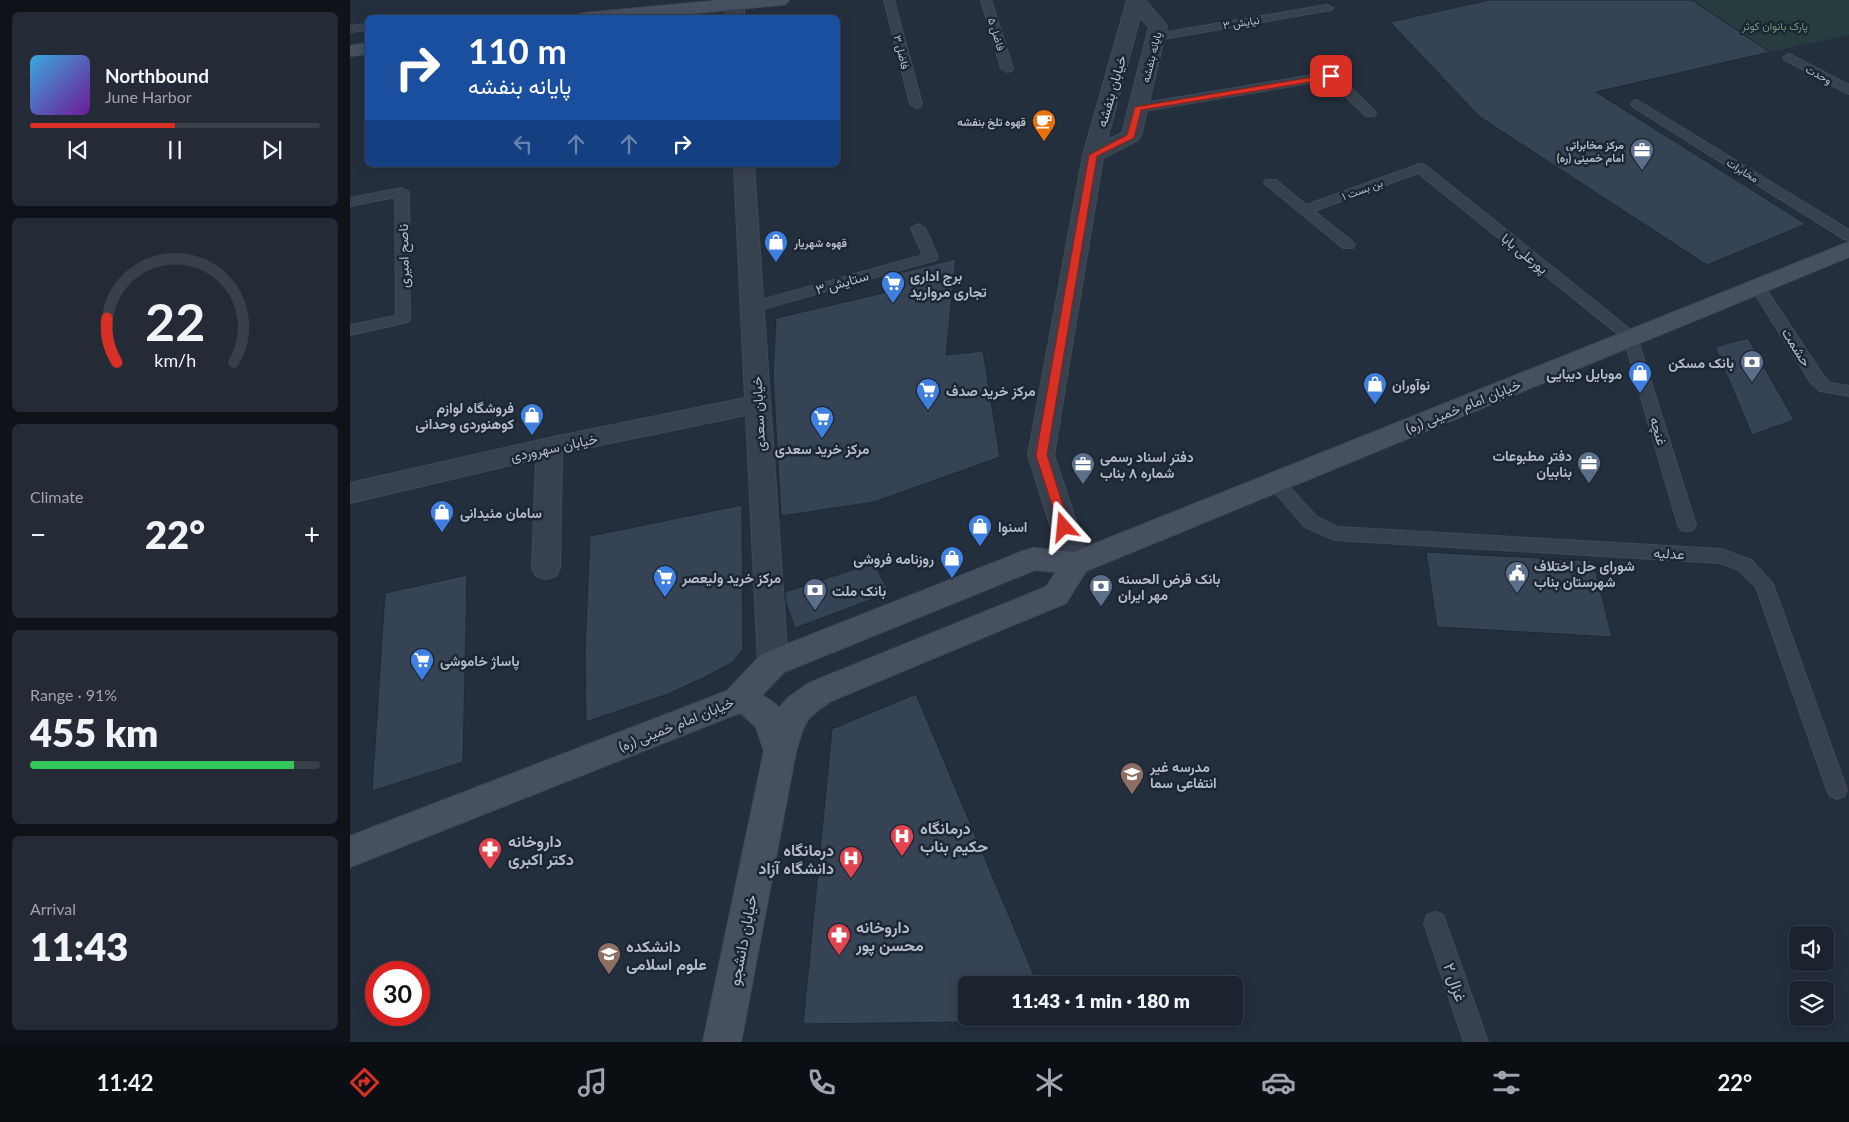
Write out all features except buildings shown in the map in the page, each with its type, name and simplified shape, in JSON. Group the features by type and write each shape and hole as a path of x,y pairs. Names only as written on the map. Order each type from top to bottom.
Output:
{"main road":[{"path":"627,15 735,7 780,0"},
{"path":"350,51 365,48"},
{"name":"خیابان امام خمینی (ره)","path":"350,852 738,700 773,662 1033,559 1076,563 1849,248"},
{"name":"خیابان دانشجو","path":"722,1042 780,750 791,715 820,692 1056,595 1076,563"},
{"path":"738,700 752,702 762,710 770,723 780,750"}],"street":[{"name":"پایانه بنفشه","path":"1093,155 1131,136 1158,26 1136,1"},
{"name":"خیابان بنفشه","path":"1076,563 1041,455 1093,155 1136,1"},
{"name":"خیابان سعدی","path":"744,167 773,662"},
{"name":"خیابان سهروردی","path":"350,493 549,447 758,404"},
{"path":"546,568 549,447"}],"lane":[{"name":"فاضل ۳","path":"889,0 916,104"},
{"name":"فاضل ۵","path":"986,0 1007,68"},
{"name":"نیایش ۳","path":"1156,36 1327,8"},
{"path":"350,29 365,27"},
{"name":"وحدت","path":"1789,58 1849,90"},
{"path":"1138,108 1331,76 1370,113"},
{"name":"مخابرات","path":"1637,104 1849,236"},
{"name":"بن بست ۱","path":"1304,210 1420,168"},
{"name":"پورعلی بابا","path":"1420,168 1631,337"},
{"path":"1271,183 1348,245"},
{"name":"ناصح امیری","path":"350,202 402,192 404,319 350,330"},
{"name":"ستایش ۳","path":"752,307 931,256 918,228"},
{"name":"حشمت","path":"1758,286 1817,380 1826,387 1849,392"},
{"name":"غنچه","path":"1631,337 1687,525"},
{"name":"عدلیه","path":"1276,483 1311,522 1335,533 1721,556 1745,565 1764,584 1837,790"},
{"name":"غزال ۲","path":"1435,922 1476,1042"}],"green space":[{"name":"پارک بانوان کوثر","path":"1692,0 1849,0 1849,35 1770,52"}],"place":[{"name":"قهوه تلخ بنفشه","path":"1044,142"},
{"name":"مرکز مخابراتی امام خمینی (ره)","path":"1642,171"},
{"name":"قهوه شهریار","path":"776,263"},
{"name":"برج اداری تجاری مروارید","path":"893,304"},
{"name":"بانک مسکن","path":"1752,383"},
{"name":"موبایل دیبایی","path":"1640,394"},
{"name":"نوآوران","path":"1375,405"},
{"name":"مرکز خرید صدف","path":"928,411"},
{"name":"فروشگاه لوازم کوهنوردی وحدانی","path":"532,436"},
{"name":"مرکز خرید سعدی","path":"822,439"},
{"name":"دفتر مطبوعات بنابیان","path":"1589,484"},
{"name":"دفتر اسناد رسمی شماره ۸ بناب","path":"1083,485"},
{"name":"سامان مئیدانی","path":"442,533"},
{"name":"اسنوا","path":"980,547"},
{"name":"روزنامه فروشی","path":"952,579"},
{"name":"شورای حل اختلاف شهرستان بناب","path":"1517,594"},
{"name":"مرکز خرید ولیعصر","path":"665,598"},
{"name":"بانک قرض الحسنه مهر ایران","path":"1101,607"},
{"name":"بانک ملت","path":"815,611"},
{"name":"پاساژ خاموشی","path":"422,681"},
{"name":"مدرسه غیر انتفاعی سما","path":"1132,795"},
{"name":"درمانگاه حکیم بناب","path":"902,857"},
{"name":"داروخانه دکتر اکبری","path":"490,870"},
{"name":"درمانگاه دانشگاه آزاد","path":"851,879"},
{"name":"داروخانه محسن پور","path":"839,956"},
{"name":"دانشکده علوم اسلامی","path":"609,975"}],"route":[{"path":"1064,527 1041,455 1093,155 1131,136 1138,108 1331,76"}]}
